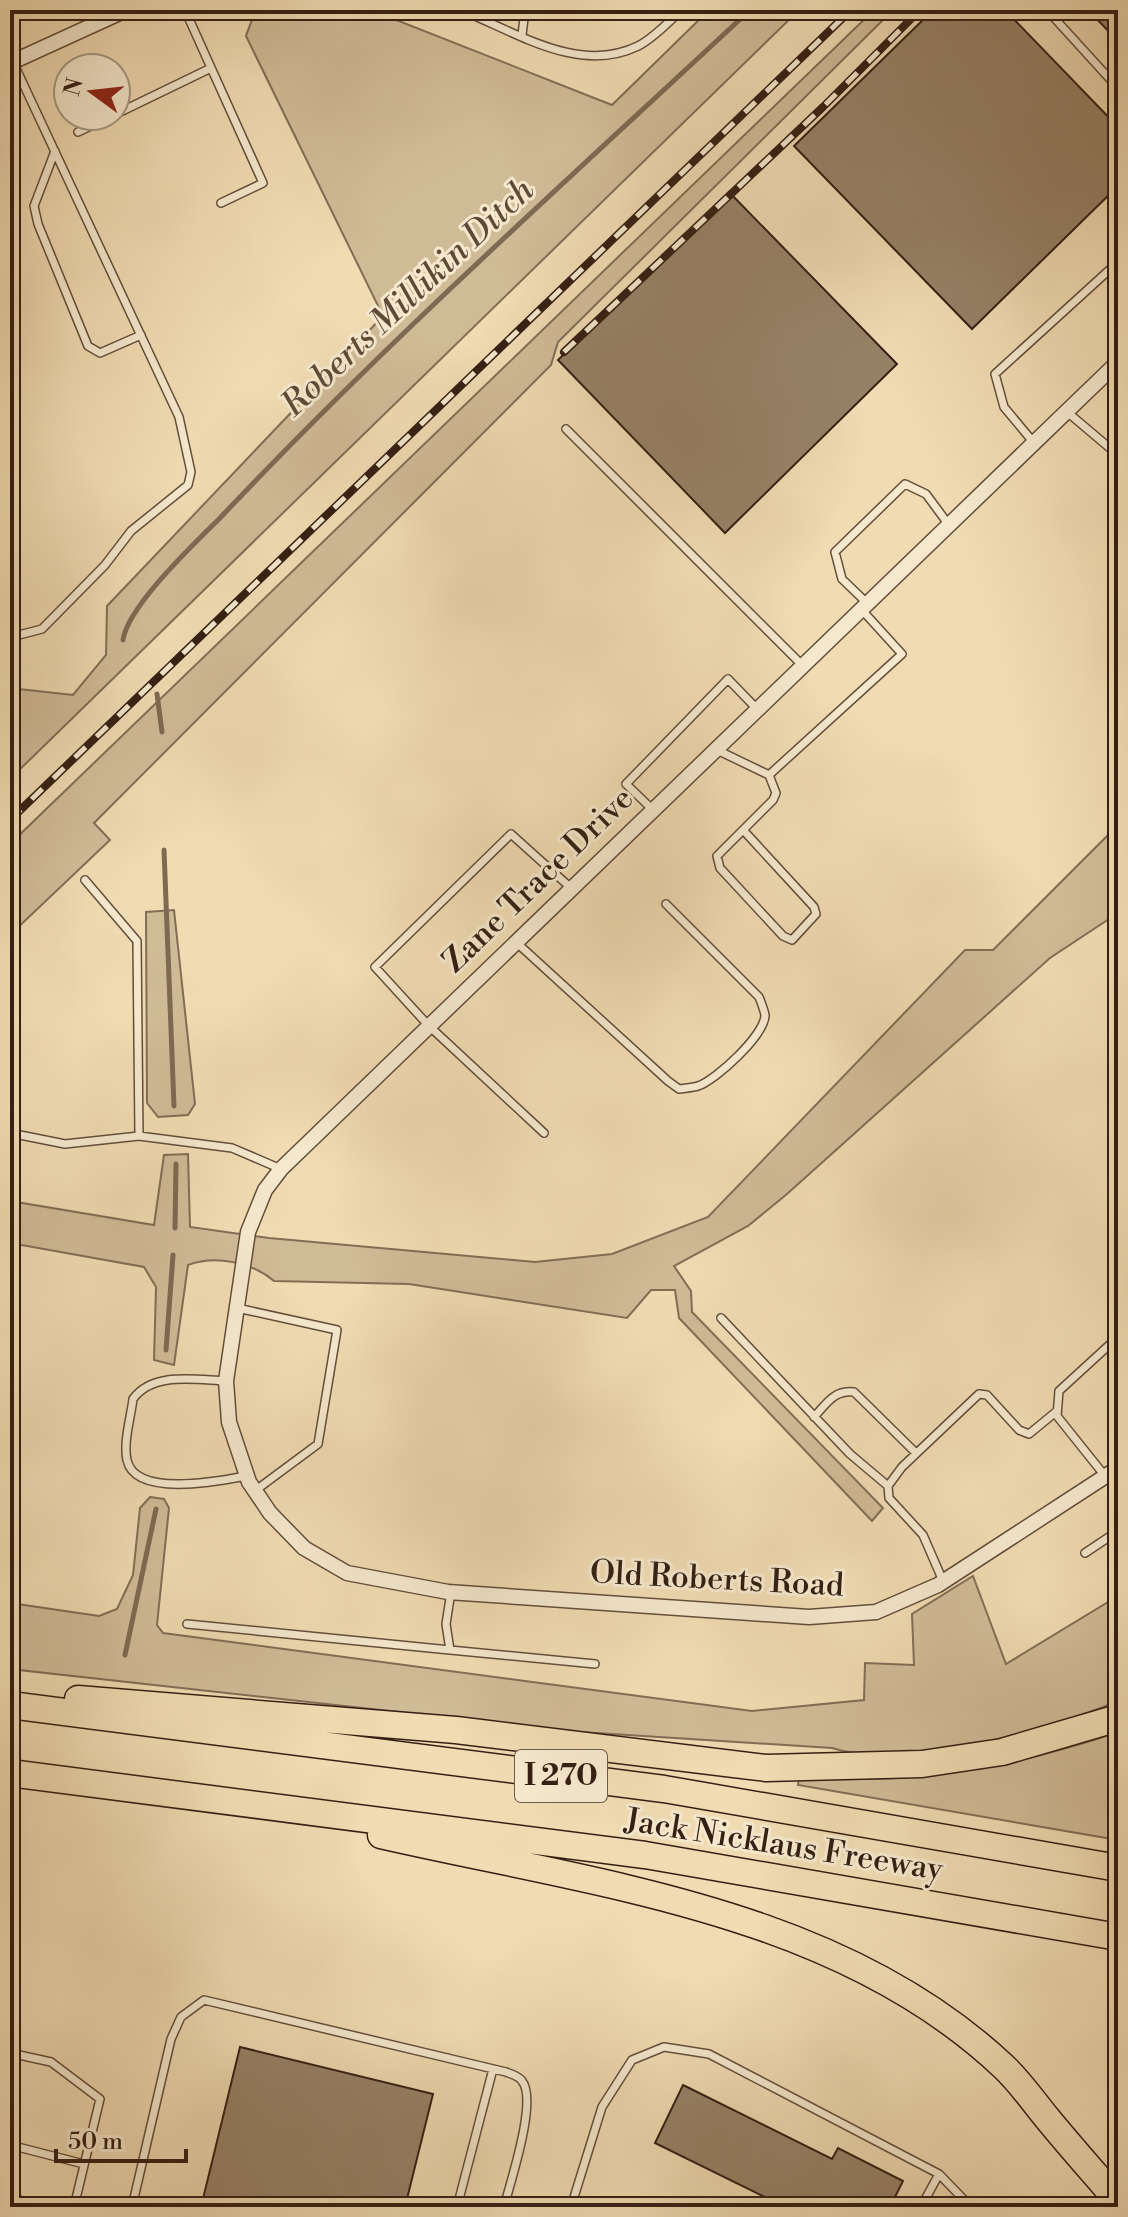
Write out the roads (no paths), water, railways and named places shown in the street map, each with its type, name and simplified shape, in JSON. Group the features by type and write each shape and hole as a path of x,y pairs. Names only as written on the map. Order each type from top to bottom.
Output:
{"highway":[{"path":"10,1702 104,1699 308,1716 766,1768 936,1762 1002,1752 1118,1718"},
{"name":"Jack Nicklaus Freeway","path":"10,1702 664,1789 1118,1868"},
{"name":"Jack Nicklaus Freeway","path":"10,1773 645,1855 1118,1937"},
{"path":"234,1801 651,1896 749,1923 840,1958 892,1986 955,2027 1005,2068 1118,2201"}],"street":[{"path":"12,62 126,10"},
{"name":"Zane Trace Drive","path":"288,1534 246,1476 229,1422 226,1381 248,1232 265,1190 281,1169 428,1025 1118,362"},
{"name":"Old Roberts Road","path":"288,1534 347,1573 451,1592 820,1617 876,1612 943,1581 1113,1475"}],"lane":[{"path":"185,10 263,183 221,203"},
{"path":"461,10 583,57 616,55 642,44 682,10"},
{"path":"522,35 525,10"},
{"path":"1047,10 1118,88"},
{"path":"12,62 179,417 191,472 188,485 131,531 105,565 42,629 15,636"},
{"path":"132,106 211,68"},
{"path":"55,151 34,206 38,224 88,346 100,353 141,335"},
{"path":"1034,443 1004,407 995,374 1118,262"},
{"path":"1066,411 1118,456"},
{"path":"566,429 802,665"},
{"path":"769,775 902,654 842,579 835,552 905,484 926,494 949,525"},
{"path":"652,809 626,784 728,679 757,709"},
{"path":"715,749 769,775 776,793 773,800 717,856 720,868 783,936 792,940 816,914 814,907 744,831"},
{"path":"544,1133 428,1025 375,967 511,834 571,888"},
{"path":"85,880 137,941 139,1136"},
{"path":"515,941 668,1081 679,1089 697,1087 714,1078 733,1060 760,1031 765,1016 759,997 666,904"},
{"path":"10,1133 65,1144 139,1136 232,1148 281,1169"},
{"path":"236,1308 337,1330 318,1444 254,1491"},
{"path":"721,1318 850,1454 888,1486"},
{"path":"1113,1475 1057,1416 1057,1411 1059,1391 1118,1337"},
{"path":"226,1381 179,1379 158,1382 137,1393 133,1399 127,1460 133,1473 144,1481 213,1483 246,1476"},
{"path":"814,1417 834,1395 843,1391 854,1392 916,1453"},
{"path":"943,1581 923,1535 889,1498 888,1486 916,1453 979,1394 987,1395 1019,1430 1029,1434 1057,1411"},
{"path":"1085,1553 1118,1531"},
{"path":"450,1650 446,1624 451,1592"},
{"path":"187,1624 595,1664"},
{"path":"132,2207 171,2039 181,2017 204,2000 493,2069 521,2079 527,2091 527,2110 504,2207"},
{"path":"571,2207 602,2107 632,2060 664,2047 709,2054 939,2174 971,2207"},
{"path":"10,2053 51,2062 100,2099 74,2207"},
{"path":"457,2207 493,2069"},
{"path":"10,2145 84,2164"},
{"path":"921,2207 939,2174"}],"waterway":[{"name":"Roberts Millikin Ditch","path":"123,640 128,626 149,593 284,452 481,260 750,10"},
{"name":"Roberts Millikin Ditch","path":"157,694 162,732"},
{"name":"Roberts Millikin Ditch","path":"164,850 174,1106"},
{"name":"Roberts Millikin Ditch","path":"175,1228 176,1164"},
{"name":"Roberts Millikin Ditch","path":"166,1350 173,1255"},
{"name":"Roberts Millikin Ditch","path":"125,1655 156,1509"}],"railway":[{"path":"10,820 851,10"},
{"path":"564,352 823,107 920,10"}]}
